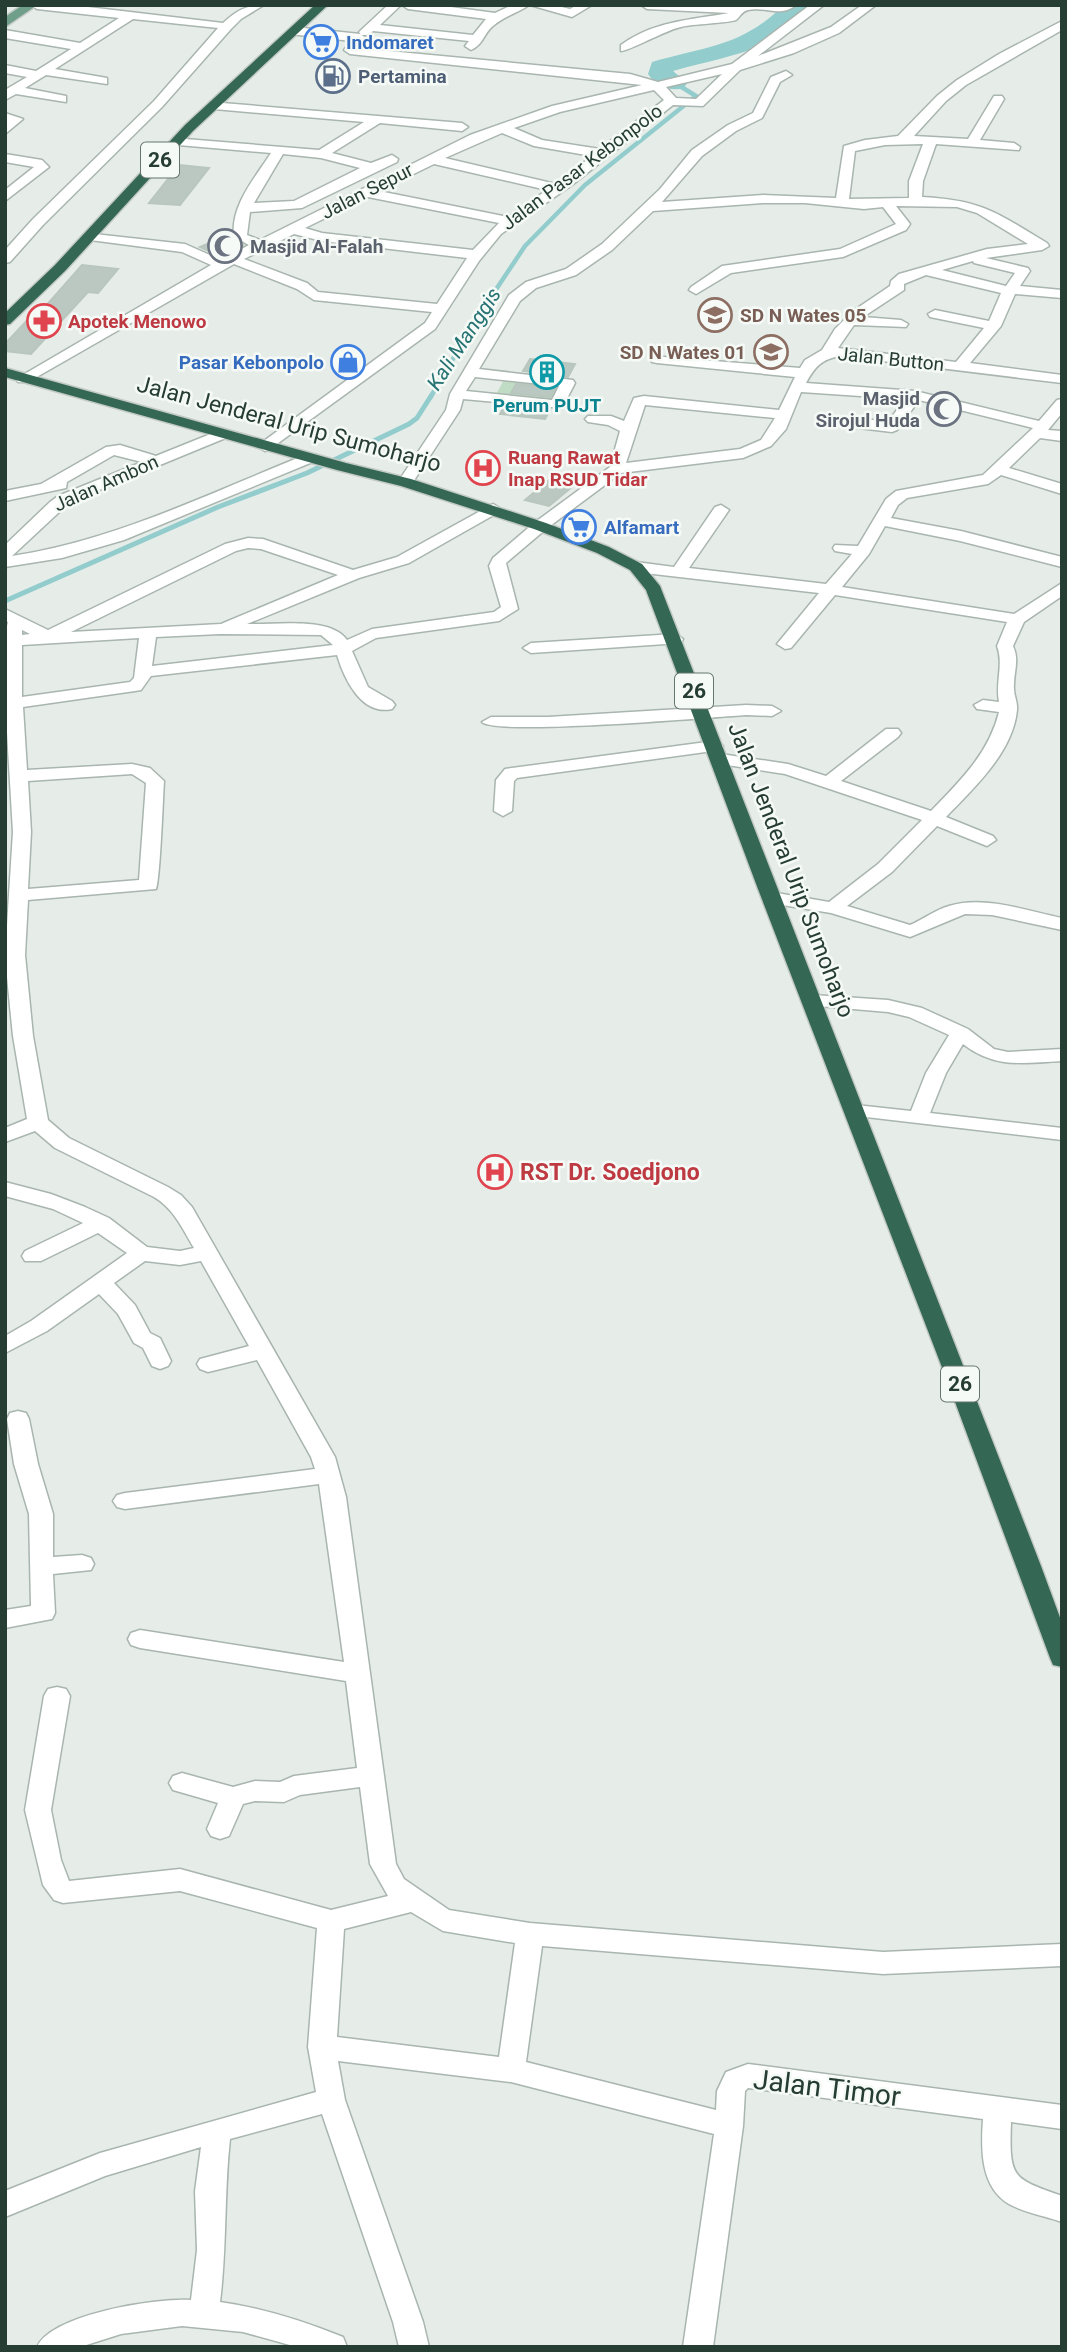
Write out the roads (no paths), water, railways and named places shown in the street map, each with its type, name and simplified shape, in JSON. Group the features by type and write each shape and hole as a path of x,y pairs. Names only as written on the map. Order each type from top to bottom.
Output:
{"highway":[{"name":"26","path":"5,321 214,105 322,5"},
{"name":"Jalan Jenderal Urip Sumoharjo","path":"5,372 265,446 407,482 540,526 603,550 636,567 654,589 674,639 1015,1525 1062,1658"}],"main road":[{"path":"5,23 31,5"}],"street":[{"path":"37,5 218,25"},
{"path":"5,259 38,222 158,104 227,26 237,16 258,5"},
{"path":"395,5 369,27 350,50 630,78 660,84"},
{"path":"408,5 496,17"},
{"path":"456,60 480,39 481,30 496,17 523,5"},
{"path":"536,5 572,13 586,5"},
{"path":"648,5 737,10 754,5 781,9 790,5"},
{"path":"677,102 699,103 736,67 818,5"},
{"name":"Jalan Sepur","path":"23,379 227,262 431,159 501,128 556,109 736,67 790,50 835,30 870,5"},
{"path":"625,48 649,33 708,18 732,17 737,10"},
{"path":"10,93 130,16"},
{"path":"160,31 173,20"},
{"path":"915,201 923,138 931,108 962,82 1062,25"},
{"path":"369,27 480,39"},
{"path":"294,31 360,38"},
{"path":"5,34 83,47"},
{"path":"5,69 103,81"},
{"path":"407,482 453,410 457,394 514,298 530,285 571,271 607,247 650,207 697,153 732,128 758,115 775,80 786,75"},
{"name":"Jalan Pasar Kebonpolo","path":"265,446 430,326 496,231 677,102 660,84"},
{"path":"10,93 62,99"},
{"path":"971,144 998,99"},
{"path":"214,105 462,127"},
{"path":"5,117 17,119 5,130"},
{"path":"321,154 375,121"},
{"path":"501,128 539,143 604,154"},
{"path":"842,202 849,149 873,142 923,138 1014,147"},
{"path":"178,141 321,154 372,167"},
{"path":"260,245 239,235 244,208 280,149"},
{"path":"5,158 37,163 42,167 5,197"},
{"path":"244,208 297,205 392,159"},
{"path":"431,159 558,188"},
{"path":"364,192 508,221"},
{"path":"650,207 763,200 888,205 915,201 958,203 976,207 1042,246 970,258 900,280 896,284 898,287 880,298 837,335 828,353"},
{"path":"696,289 718,273 734,267 804,260 849,251 901,228 903,224 888,205"},
{"path":"291,229 322,237 477,255"},
{"path":"90,236 194,250 279,276 318,297 440,309"},
{"path":"959,367 994,326 1010,290 1023,271 970,258"},
{"path":"925,271 1010,290 1062,294"},
{"path":"935,314 994,326"},
{"path":"852,321 901,324"},
{"name":"Jalan Button","path":"343,649 372,634 499,616 510,609 497,566 499,561 540,526 617,469 755,449 772,437 800,380 817,357 828,353 1062,379"},
{"path":"657,359 915,395 1037,424 1038,431"},
{"path":"457,394 557,405 568,383 471,372"},
{"path":"850,422 892,427 915,395"},
{"path":"617,469 639,401 785,415"},
{"path":"785,643 863,551 892,502 902,494 980,482 999,470 1062,403"},
{"path":"593,419 611,421 628,429"},
{"path":"1038,431 1062,436"},
{"name":"Jalan Ambon","path":"5,554 20,542 46,510 87,488 223,434"},
{"path":"46,488 111,450 120,450 156,461"},
{"path":"5,562 62,553 118,537 313,459"},
{"path":"999,470 1062,489"},
{"path":"5,496 62,485 87,488"},
{"path":"219,629 354,575 403,560 493,509"},
{"path":"678,572 720,510"},
{"path":"882,521 961,536 1062,562"},
{"path":"48,638 239,544 263,544 354,575"},
{"path":"841,548 863,551"},
{"path":"636,567 832,590 1017,619"},
{"path":"833,908 885,868 978,772 1002,736 1009,708 1005,688 1009,656 1005,646 1017,619 1062,588"},
{"path":"8,616 48,638"},
{"path":"8,616 16,631 9,669 15,703 22,832 19,895 10,951 38,1122 62,1143 174,1200 208,1252 261,1351 323,1457 334,1497 359,1674 369,1776 383,1864 394,1886 443,1920 530,1934 883,1963 1062,1955"},
{"path":"15,640 148,635 219,629 323,630 333,632 340,638 359,687 367,696 386,705"},
{"path":"15,703 132,688 142,679 148,635"},
{"path":"531,648 674,639"},
{"path":"143,672 343,649"},
{"path":"983,705 1009,708"},
{"path":"491,722 772,711"},
{"path":"828,783 892,733"},
{"path":"503,811 505,780 511,774 718,752 788,769 933,818 987,840"},
{"path":"19,775 132,769 144,772 155,781 148,865 149,885 19,895"},
{"path":"772,898 833,908 910,930 919,929 941,914 956,909 973,908 1062,924"},
{"path":"813,1001 915,1012 961,1034 987,1053 1008,1058 1062,1055"},
{"path":"919,1116 930,1082 950,1046 961,1034"},
{"path":"856,1111 1062,1134"},
{"path":"5,1136 38,1122"},
{"path":"5,1189 47,1197 101,1223 141,1252 180,1258 208,1252"},
{"path":"33,1256 101,1223"},
{"path":"6,1345 39,1326 141,1252"},
{"path":"100,1281 120,1302 142,1338 152,1343 160,1362"},
{"path":"208,1364 261,1351"},
{"path":"5,1619 43,1614 41,1514 10,1416"},
{"path":"125,1501 328,1475"},
{"path":"41,1566 82,1564"},
{"path":"140,1639 359,1674"},
{"path":"57,1696 38,1810 48,1860 56,1885 63,1892 180,1881 331,1921 413,1901"},
{"path":"182,1783 233,1797 255,1791 284,1793 294,1786 369,1776"},
{"path":"220,1829 233,1797"},
{"path":"331,1921 322,2047 331,2100 408,2322 414,2347"},
{"path":"511,2070 530,1934"},
{"path":"322,2047 511,2070 730,2126"},
{"name":"Jalan Timor","path":"698,2347 730,2126 731,2091 736,2080 748,2076 1062,2116"},
{"path":"5,2204 100,2165 331,2100"},
{"path":"996,2109 998,2168 1004,2183 1020,2195 1062,2209"},
{"path":"204,2312 212,2250 211,2191 217,2130"},
{"path":"52,2347 63,2339 124,2317 204,2312 278,2336 332,2347"}],"waterway":[{"name":"Kali Manggis","path":"675,83 660,74 661,67 724,52 749,43 771,31 798,5"},
{"name":"Kali Manggis","path":"430,398 477,318 525,246 585,185 696,96 675,83"},
{"name":"Kali Manggis","path":"5,601 218,507 307,473 409,424 417,418 431,396"}],"place":[{"name":"Indomaret","path":"321,42"},
{"name":"Pertamina","path":"333,76"},
{"name":"Masjid Al-Falah","path":"225,246"},
{"name":"SD N Wates 05","path":"715,315"},
{"name":"Apotek Menowo","path":"44,321"},
{"name":"SD N Wates 01","path":"771,352"},
{"name":"Pasar Kebonpolo","path":"348,362"},
{"name":"Perum PUJT","path":"547,372"},
{"name":"Masjid Sirojul Huda","path":"944,409"},
{"name":"Ruang Rawat Inap RSUD Tidar","path":"483,468"},
{"name":"Alfamart","path":"579,527"},
{"name":"RST Dr. Soedjono","path":"495,1172"}]}
